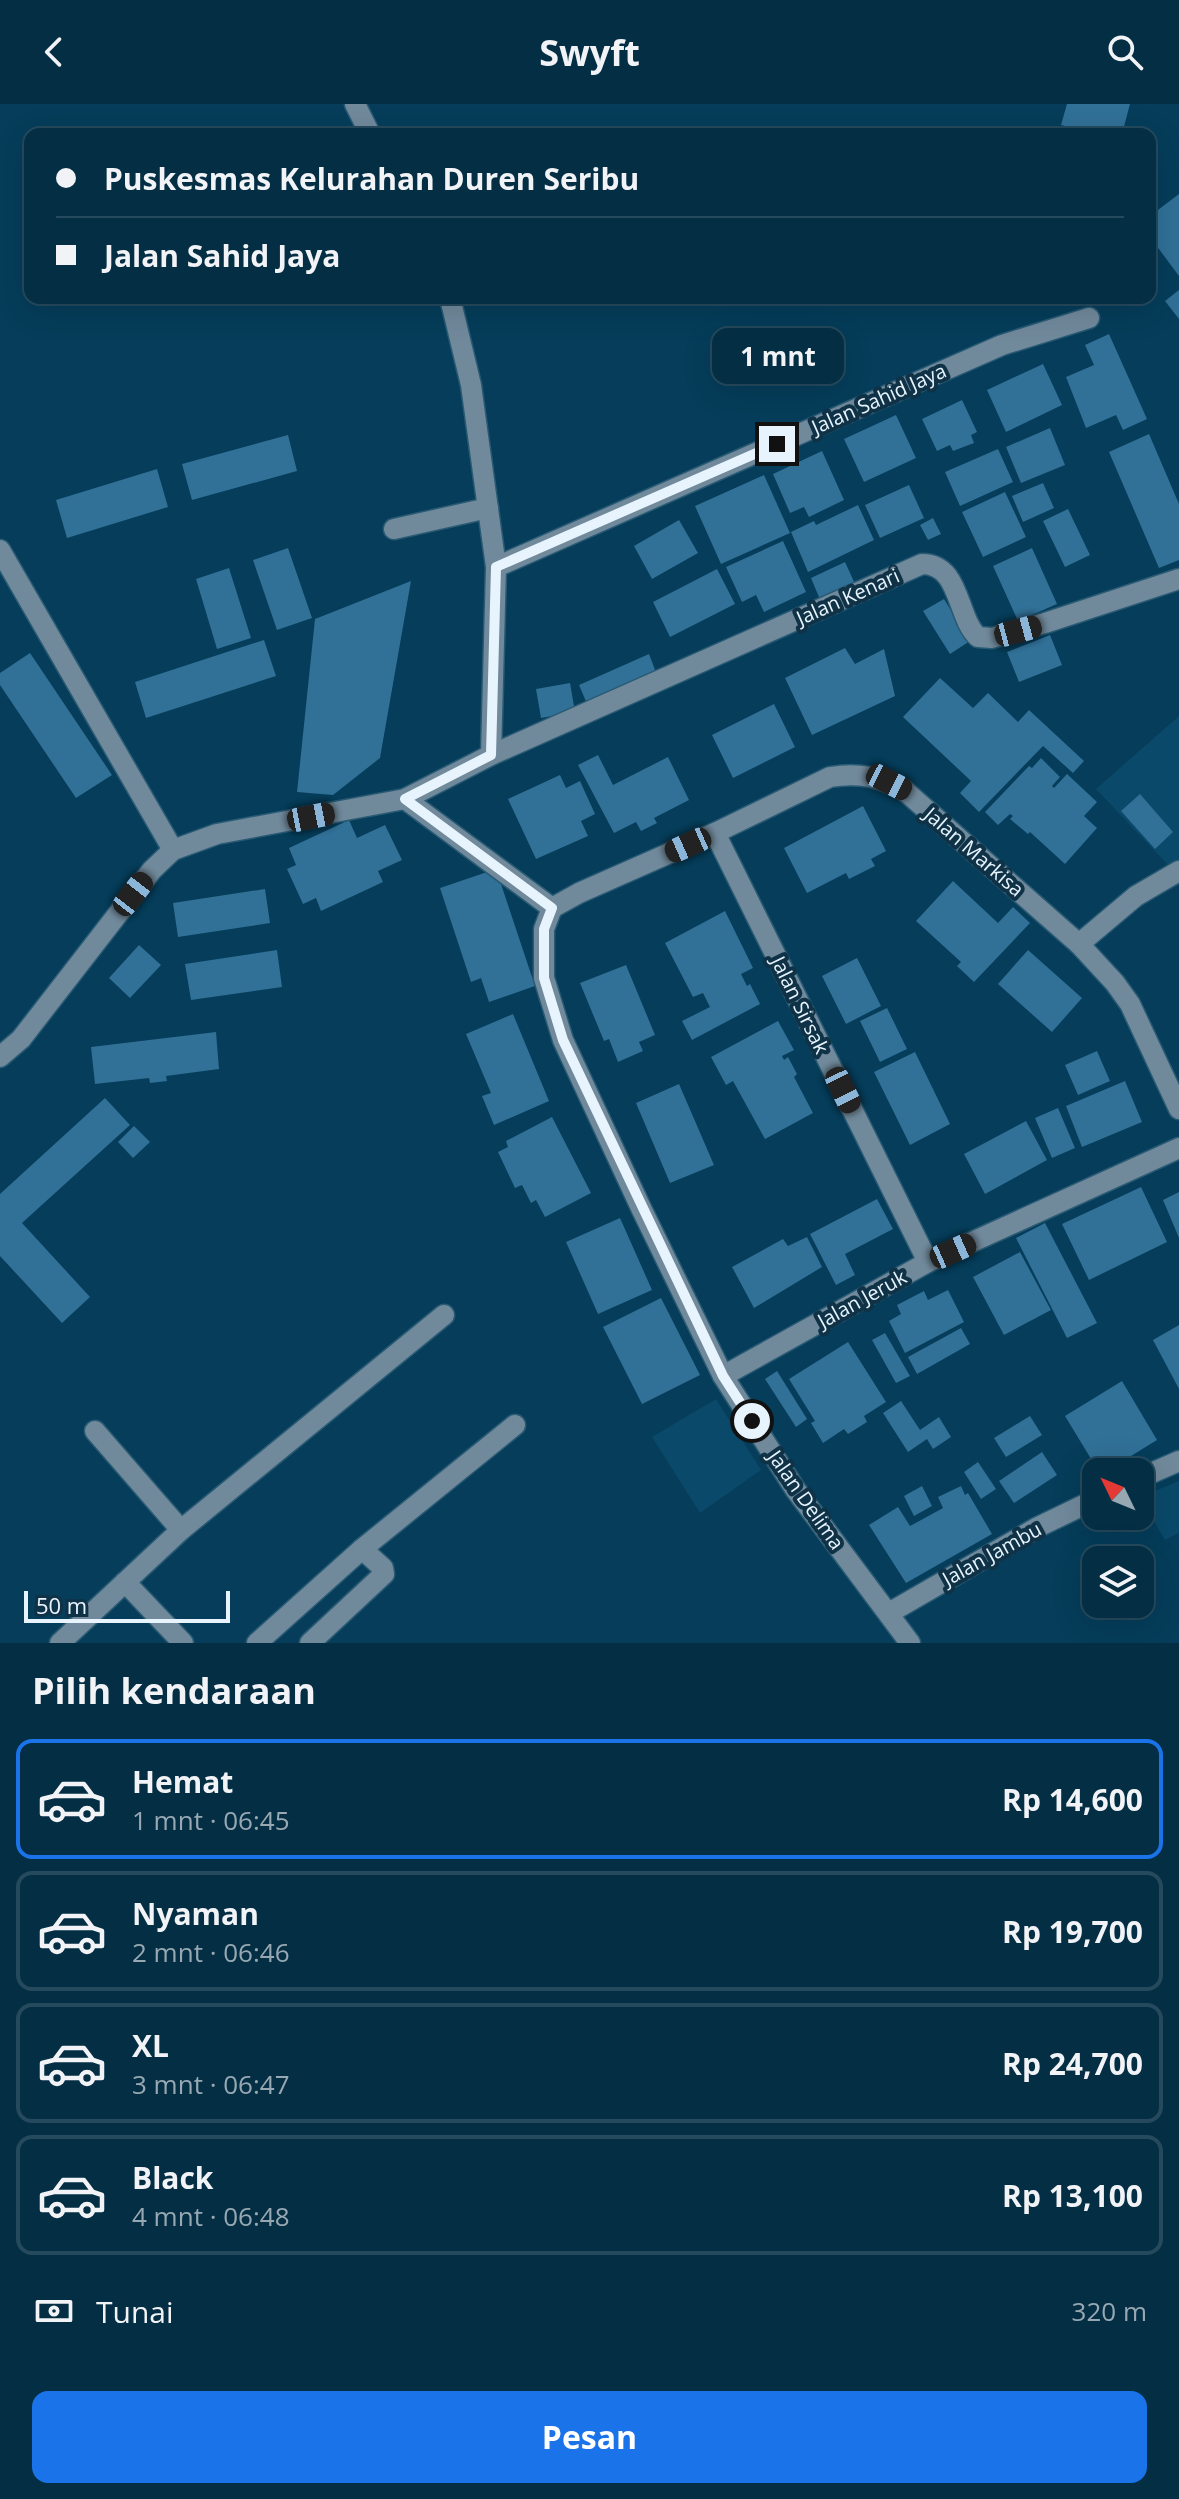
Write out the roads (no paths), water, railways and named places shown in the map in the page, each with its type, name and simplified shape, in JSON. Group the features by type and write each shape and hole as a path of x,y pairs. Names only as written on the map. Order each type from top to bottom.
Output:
{"street":[{"path":"355,104 367,128"},
{"path":"0,1057 21,1039 152,870 173,850 217,834 405,799 491,755 496,567 471,385 451,304"},
{"name":"Jalan Sahid Jaya","path":"496,567 1002,345 1089,318"},
{"path":"394,529 488,508"},
{"path":"0,550 173,850"},
{"name":"Jalan Kenari","path":"491,755 922,564 932,564 947,575 978,637 992,638 1179,579"},
{"name":"Jalan Markisa","path":"552,908 830,777 870,775 904,790 1079,944 1130,1004 1179,1109"},
{"path":"405,799 552,908"},
{"name":"Jalan Sirsak","path":"715,833 928,1262"},
{"path":"1079,944 1136,896 1179,871"},
{"name":"Jalan Delima","path":"552,908 544,929 544,978 563,1040 723,1376 795,1489 910,1643"},
{"name":"Jalan Jeruk","path":"723,1376 928,1262 1179,1148"},
{"path":"60,1643 181,1530 444,1315"},
{"path":"257,1643 362,1549 515,1425"},
{"path":"95,1431 181,1530"},
{"path":"1154,1472 1179,1461"},
{"name":"Jalan Jambu","path":"889,1613 1038,1527 1082,1506"},
{"path":"310,1643 384,1574 383,1568 362,1549"},
{"path":"125,1582 183,1643"}]}
